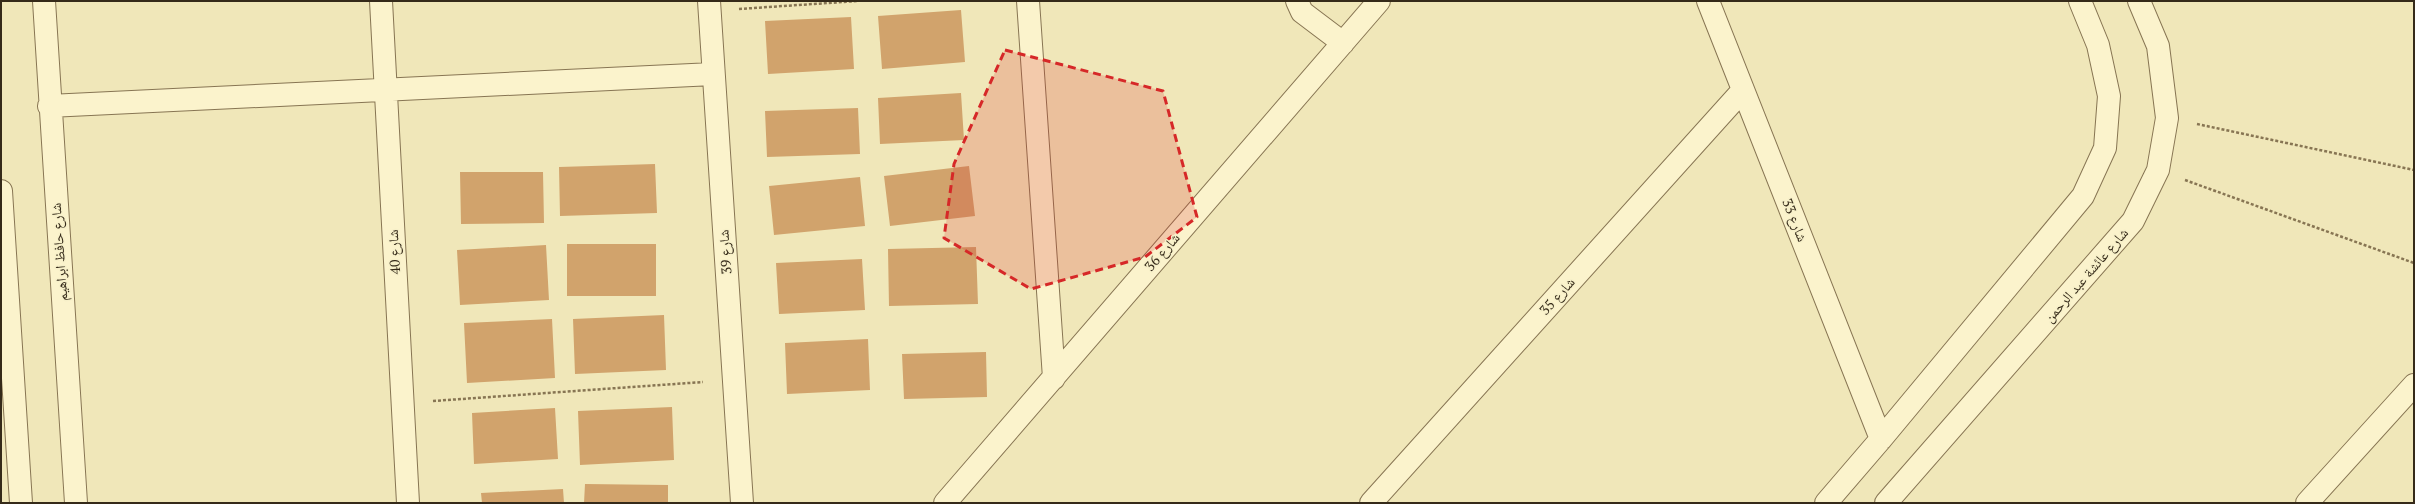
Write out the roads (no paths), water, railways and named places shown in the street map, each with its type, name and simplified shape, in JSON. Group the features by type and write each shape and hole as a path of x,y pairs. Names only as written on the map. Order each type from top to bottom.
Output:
{"street":[{"name":"شارع حافظ ابراهيم","path":"44,1 49,106 76,503"},
{"name":"شارع 40","path":"381,1 408,503"},
{"path":"1028,1 1054,378"},
{"path":"1297,1 1302,12 1343,43"},
{"name":"شارع 36","path":"945,503 1379,1"},
{"name":"شارع 33","path":"1708,1 1882,440"},
{"path":"1826,503 1882,440 2083,196 2105,148 2110,96 2098,45 2080,1"},
{"name":"شارع عائشة عبد الرحمن","path":"1886,503 2133,221 2158,170 2167,118 2158,46 2139,1"},
{"name":"شارع 39","path":"709,6 742,503"},
{"path":"49,106 713,74"},
{"name":"شارع 35","path":"1371,503 1743,90"},
{"path":"1,191 21,503"},
{"path":"2307,503 2414,385"}]}
